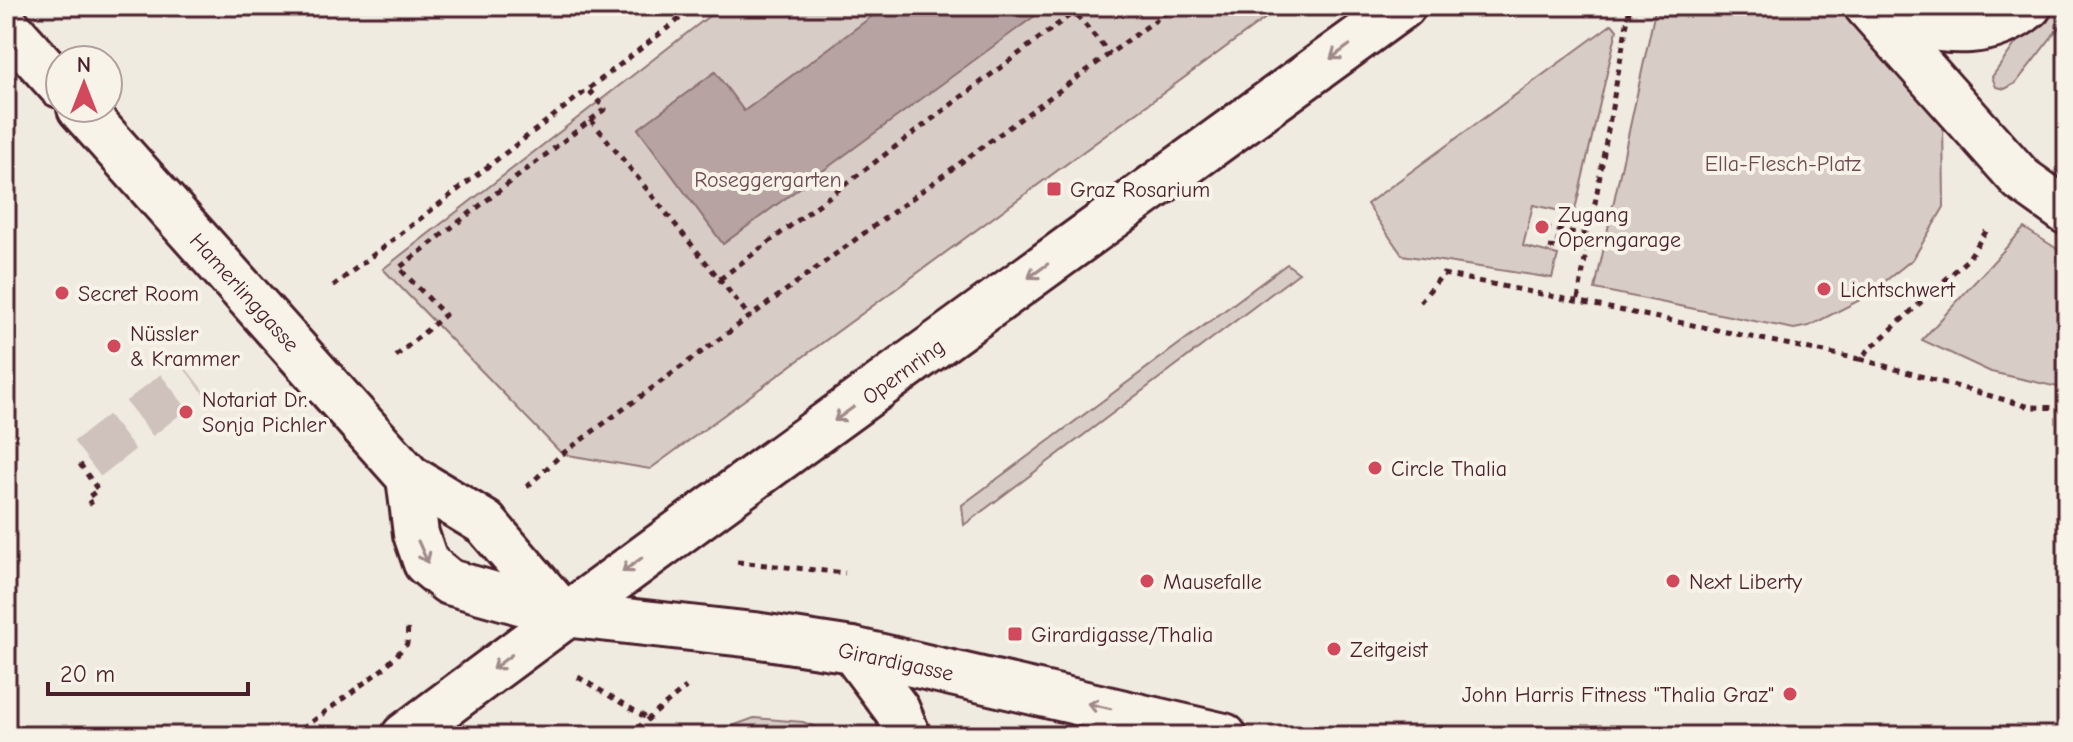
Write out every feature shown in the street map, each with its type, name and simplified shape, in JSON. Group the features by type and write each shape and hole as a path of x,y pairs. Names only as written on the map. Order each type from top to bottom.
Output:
{"street":[{"name":"Opernring","path":"404,736 563,614 720,505 1403,6"},
{"path":"1876,13 1973,32 2016,17 2029,6"},
{"path":"1876,13 2021,179 2067,212"},
{"path":"6,25 44,67"},
{"name":"Hamerlinggasse","path":"94,124 409,477 485,523 563,614"},
{"path":"409,477 416,534 426,563 449,582 563,614"},
{"name":"Girardigasse","path":"563,614 754,635 852,650 1165,730 1224,736"},
{"path":"852,650 897,710 908,736"}],"path":[{"path":"333,286 696,6"},
{"path":"1069,6 1110,54"},
{"path":"720,279 1082,6"},
{"path":"519,494 562,454 1175,6"},
{"path":"1578,299 1630,6"},
{"path":"396,356 445,315 399,268 605,109 588,89"},
{"path":"591,120 750,317"},
{"path":"1859,359 1968,259 2021,179"},
{"path":"1545,228 1589,235"},
{"path":"1549,247 1556,248 1560,231"},
{"path":"1420,302 1443,274 1578,299 1859,359 2030,407 2067,408"},
{"path":"80,464 98,490 87,498 92,505"},
{"path":"765,565 845,573"},
{"path":"293,736 384,668 407,644 408,622 402,613"},
{"path":"628,736 697,676"},
{"path":"585,681 650,720"}],"green space":[{"name":"Roseggergarten","path":"722,6 1282,6 650,469 562,454 383,269"},
{"name":"Ella-Flesch-Platz","path":"1656,6 1852,6 1943,118 1944,207 1913,259 1864,298 1809,326 1794,329 1595,289"},
{"path":"2060,10 2064,21 2016,83 2005,89 1996,87 1992,77 2025,30"},
{"path":"1612,24 1617,30 1574,214 1533,205 1523,246 1558,255 1552,278 1402,255 1367,204"},
{"path":"2024,228 2067,255 2067,389 1991,372 1922,340"},
{"path":"1287,264 1299,273 964,525 962,505"},
{"path":"754,718 803,722 838,736 705,736"}],"shaded area":[{"path":"886,6 1047,7 723,244 638,129 715,72 744,111"}],"tunnel":[{"path":"87,459 193,377"}],"place":[{"name":"Graz Rosarium","path":"1054,189"},
{"name":"Zugang Operngarage","path":"1542,227"},
{"name":"Lichtschwert","path":"1824,289"},
{"name":"Secret Room","path":"62,293"},
{"name":"Nüssler & Krammer","path":"114,346"},
{"name":"Notariat Dr. Sonja Pichler","path":"186,412"},
{"name":"Circle Thalia","path":"1375,468"},
{"name":"Mausefalle","path":"1147,581"},
{"name":"Next Liberty","path":"1673,581"},
{"name":"Girardigasse/Thalia","path":"1015,634"},
{"name":"Zeitgeist","path":"1334,649"},
{"name":"John Harris Fitness \"Thalia Graz\"","path":"1790,694"}]}
